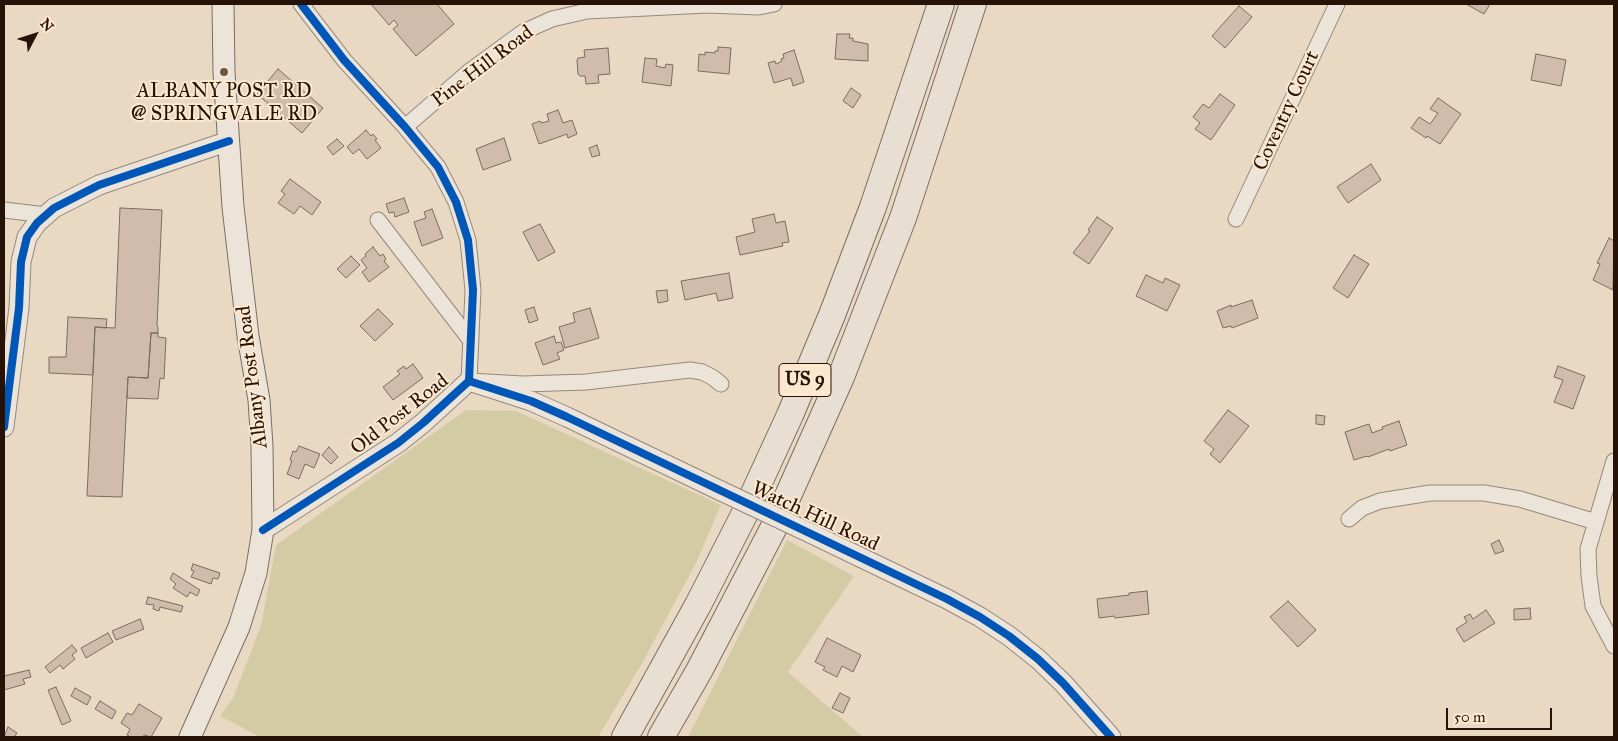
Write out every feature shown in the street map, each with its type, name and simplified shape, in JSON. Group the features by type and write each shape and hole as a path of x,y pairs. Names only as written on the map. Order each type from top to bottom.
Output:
{"highway":[{"name":"US 9","path":"625,737 672,654 724,555 798,398 873,207 940,4"},
{"name":"US 9","path":"661,737 699,671 774,527 842,376 903,218 973,4"}],"main road":[{"name":"Albany Post Road","path":"190,737 239,628 256,573 263,530 262,446 259,400 248,336 233,206 224,72 224,4"}],"street":[{"name":"Old Post Road","path":"263,530 398,443 436,412 469,381 473,290 468,240 456,202 438,167 405,127 344,60 301,4"},
{"name":"Pine Hill Road","path":"405,127 471,70 523,32 552,19 586,12 707,4 759,7 774,4"},
{"name":"Coventry Court","path":"1236,219 1337,4"},
{"path":"4,427 19,308 21,262 27,237 37,223 54,208 99,185 229,141"},
{"path":"4,210 46,215"},
{"path":"378,220 471,341"},
{"path":"469,381 531,384 586,382 690,370 702,372 721,384"},
{"name":"Watch Hill Road","path":"469,381 531,401 567,417 947,599 980,617 1009,636 1038,659 1063,683 1111,737"},
{"path":"1614,461 1588,550 1593,606 1614,646"},
{"path":"1350,519 1362,508 1380,501 1430,493 1484,493 1520,499 1596,522"}],"shaded area":[{"path":"466,410 516,411 721,505 696,563 641,665 598,737 260,737 220,716 233,698 261,626 276,545"},
{"path":"787,540 854,576 788,672 863,737 688,737"}],"building":[{"path":"371,4 437,4 454,24 416,56 393,29 398,25 394,20 389,25"},
{"path":"1466,4 1490,4 1484,14"},
{"path":"1239,6 1252,17 1225,48 1212,36"},
{"path":"837,34 850,34 849,38 853,38 853,41 868,44 868,61 835,59"},
{"path":"718,47 731,48 729,74 698,71 699,54 705,55 705,52 715,53 715,51 718,51"},
{"path":"608,48 610,74 598,75 599,83 586,84 585,76 578,74 578,58 585,57 584,50"},
{"path":"794,50 804,82 793,86 791,78 774,83 768,63 775,61 776,64 782,61 781,59 784,58 783,54"},
{"path":"1536,54 1566,60 1561,86 1531,80"},
{"path":"645,58 657,59 656,66 665,68 666,64 673,65 671,86 642,82"},
{"path":"278,69 323,108 302,133 257,94"},
{"path":"851,88 861,95 853,108 843,101"},
{"path":"1220,94 1235,105 1211,140 1195,129 1200,123 1193,117 1203,104 1209,108"},
{"path":"1438,98 1461,114 1440,144 1427,136 1426,138 1411,128 1419,117 1430,124 1438,113 1430,109"},
{"path":"558,110 563,123 572,120 577,134 568,138 567,134 539,144 532,124 540,121 541,123 549,121 547,114"},
{"path":"366,130 371,136 373,134 381,148 367,159 359,149 353,154 347,147"},
{"path":"504,138 511,160 483,170 476,149"},
{"path":"337,139 344,146 333,155 327,147"},
{"path":"597,145 600,155 592,157 589,148"},
{"path":"1371,164 1381,180 1348,203 1337,187"},
{"path":"290,179 321,202 312,215 300,206 294,214 278,203 285,194 281,191"},
{"path":"404,198 409,212 395,217 394,212 389,213 386,204"},
{"path":"120,208 162,210 158,333 151,333 148,378 128,377 122,497 87,496 95,327 115,328"},
{"path":"432,209 443,238 422,246 414,222 426,218 424,212"},
{"path":"774,214 776,223 785,221 789,242 782,243 783,246 740,255 736,237 755,232 752,219"},
{"path":"1097,217 1113,228 1089,264 1073,253 1090,231 1088,230"},
{"path":"540,224 555,252 538,261 523,232"},
{"path":"1609,238 1614,241 1613,290 1593,280 1600,264 1597,263"},
{"path":"373,247 380,256 383,254 386,259 384,261 389,267 369,282 362,272 367,268 361,260"},
{"path":"1354,255 1369,264 1348,298 1333,288"},
{"path":"351,256 360,265 346,278 337,269"},
{"path":"729,273 733,298 718,301 716,293 685,300 681,281"},
{"path":"1146,275 1163,283 1165,278 1180,285 1167,311 1136,296"},
{"path":"667,290 668,301 658,303 656,291"},
{"path":"1252,300 1258,318 1232,328 1231,326 1223,328 1217,311 1231,305 1231,307"},
{"path":"534,307 538,320 529,323 525,310"},
{"path":"590,308 599,338 565,348 559,327 575,322 573,313"},
{"path":"378,309 393,324 375,341 360,326"},
{"path":"68,317 107,319 106,328 95,327 93,375 49,373 49,357 66,357"},
{"path":"151,333 158,333 158,337 166,338 164,379 160,378 158,399 127,398 128,377 148,378"},
{"path":"554,336 556,343 561,342 564,350 557,353 560,359 543,365 535,343"},
{"path":"413,364 423,378 393,400 383,387 400,374 397,371 404,366 406,369"},
{"path":"1558,366 1585,376 1573,409 1554,402 1563,380 1554,377"},
{"path":"1228,410 1249,426 1220,463 1210,454 1214,449 1204,441"},
{"path":"1316,415 1325,416 1324,425 1316,424"},
{"path":"1399,421 1407,445 1354,460 1345,432 1369,424 1372,433"},
{"path":"299,446 320,454 314,468 305,464 299,479 287,474 292,461 290,460 293,451 296,452"},
{"path":"329,447 338,457 331,464 322,455"},
{"path":"1499,540 1504,551 1495,554 1491,544"},
{"path":"193,564 220,573 218,579 213,578 211,584 191,577 194,571 191,570"},
{"path":"173,573 200,590 197,596 190,592 187,597 173,588 176,584 170,579"},
{"path":"1147,591 1149,614 1099,618 1097,599"},
{"path":"148,597 183,606 181,612 160,607 159,611 153,609 154,605 146,604"},
{"path":"1288,601 1316,630 1298,647 1270,617"},
{"path":"1530,608 1531,619 1514,620 1514,609"},
{"path":"1486,610 1495,623 1464,642 1456,629 1467,622 1464,617 1470,614 1473,619"},
{"path":"140,619 144,629 116,640 112,631"},
{"path":"108,633 113,642 86,658 81,648"},
{"path":"827,638 861,655 853,672 842,666 837,677 823,670 825,667 815,662"},
{"path":"72,645 77,651 72,655 75,659 63,669 60,665 50,673 45,667"},
{"path":"29,670 31,677 23,679 25,684 4,690 4,676"},
{"path":"56,687 71,721 62,725 48,690"},
{"path":"75,688 91,697 87,705 71,696"},
{"path":"840,693 850,698 843,713 832,708"},
{"path":"100,701 116,711 112,719 95,709"},
{"path":"139,704 162,718 151,737 144,735 143,737 131,737 127,735 130,729 121,723 127,713 132,715"},
{"path":"8,727 17,733 14,737 4,737"}],"cycle path":[{"path":"263,530 398,443 469,381 473,290 468,240 456,202 438,167 405,127 344,60 301,4"},
{"path":"4,427 19,308 21,262 27,237 37,223 54,208 99,185 229,141"},
{"path":"469,381 531,401 567,417 947,599 980,617 1009,636 1038,659 1063,683 1111,737"}],"place":[{"name":"ALBANY POST RD @ SPRINGVALE RD","path":"224,72"}]}
